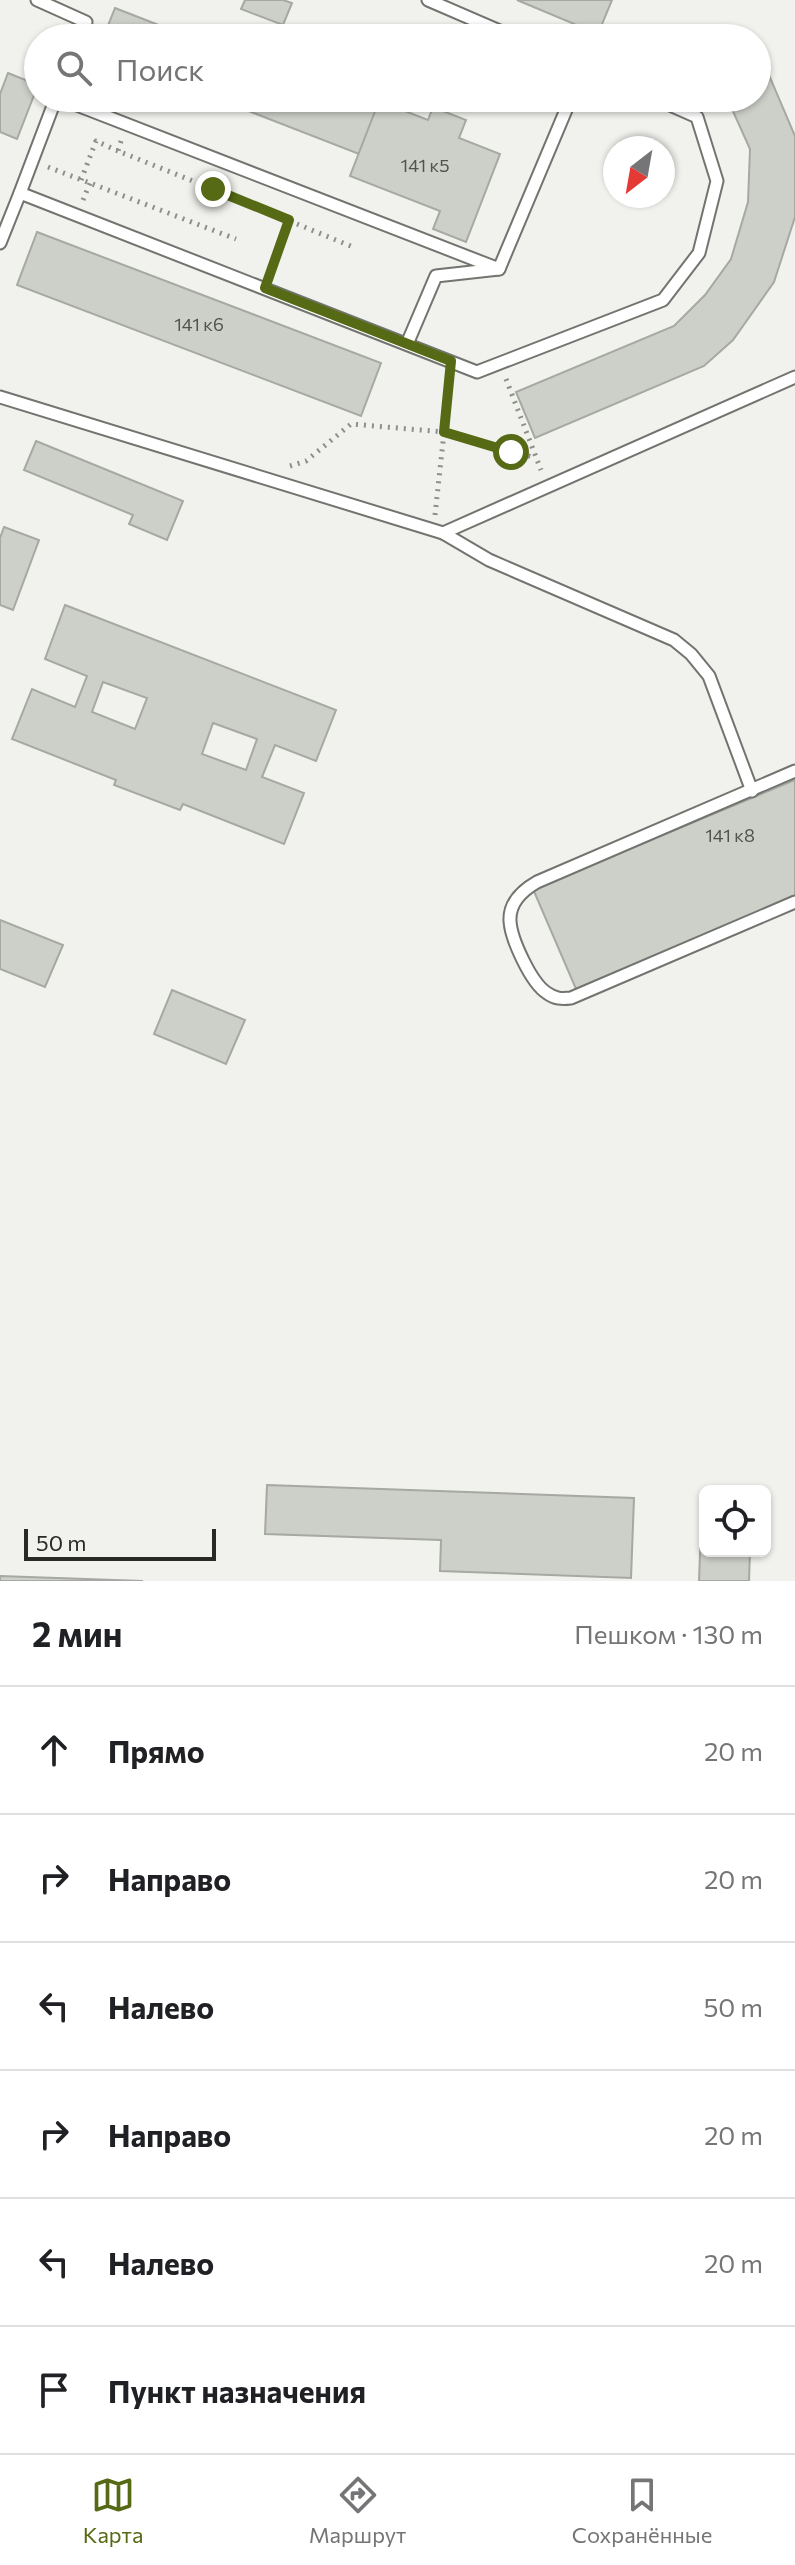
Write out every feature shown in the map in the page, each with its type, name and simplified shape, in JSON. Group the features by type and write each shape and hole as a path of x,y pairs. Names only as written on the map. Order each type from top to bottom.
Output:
{"lane":[{"path":"37,0 85,24"},
{"path":"428,0 484,24"},
{"path":"0,243 52,112"},
{"path":"94,112 499,269"},
{"path":"499,269 565,112"},
{"path":"20,193 477,372 663,300 699,253 717,181 697,117 686,112"},
{"path":"407,344 436,276 499,269"},
{"path":"438,531 795,377"},
{"path":"0,397 438,531 489,560 674,640 691,654 709,676 752,791"},
{"path":"795,771 522,890 513,904 509,920 518,950 544,992 559,999 571,998 795,902"}],"path":[{"path":"118,151 127,125"},
{"path":"81,180 96,141 289,220 265,288"},
{"path":"32,161 236,239"},
{"path":"213,189 224,162"},
{"path":"297,224 353,247"},
{"path":"438,531 451,361"},
{"path":"500,363 547,486"},
{"path":"259,477 306,461 351,424 444,432 536,458"}],"building":[{"path":"245,0 283,0 292,3 283,24 241,9"},
{"path":"517,0 612,0 602,24 574,24"},
{"path":"115,8 156,24 109,24"},
{"path":"8,73 24,79 24,112 28,112 17,139 0,132 0,94"},
{"path":"771,80 795,136 795,217 774,282 733,340 704,366 535,438 516,392 674,326 705,295 731,259 748,202 750,149 733,112 771,112"},
{"path":"251,112 375,112 359,154"},
{"path":"375,112 407,112 428,120 431,112 446,112 466,120 459,138 500,154 466,242 433,229 440,211 350,176"},
{"path":"37,232 381,363 361,416 17,285"},
{"path":"36,441 183,501 167,540 129,524 133,515 24,470"},
{"path":"4,527 39,540 13,610 0,605 0,538"},
{"path":"65,605 336,710 316,761 275,745 262,777 304,793 284,844 183,804 180,810 114,785 116,780 12,739 32,689 75,707 87,676 45,659","holes":["103,682 147,698 135,729 92,712","213,723 257,739 246,770 202,754"]},
{"path":"795,780 795,898 576,989 533,889"},
{"path":"0,920 63,945 45,987 0,969"},
{"path":"172,990 245,1020 226,1064 154,1034"},
{"path":"267,1485 634,1498 631,1578 440,1571 441,1540 265,1534"},
{"path":"700,1557 750,1557 749,1581 699,1581"},
{"path":"0,1576 143,1581 0,1581"}],"route":[{"path":"213,189 289,220 265,288 451,361 444,432 511,452"}]}
